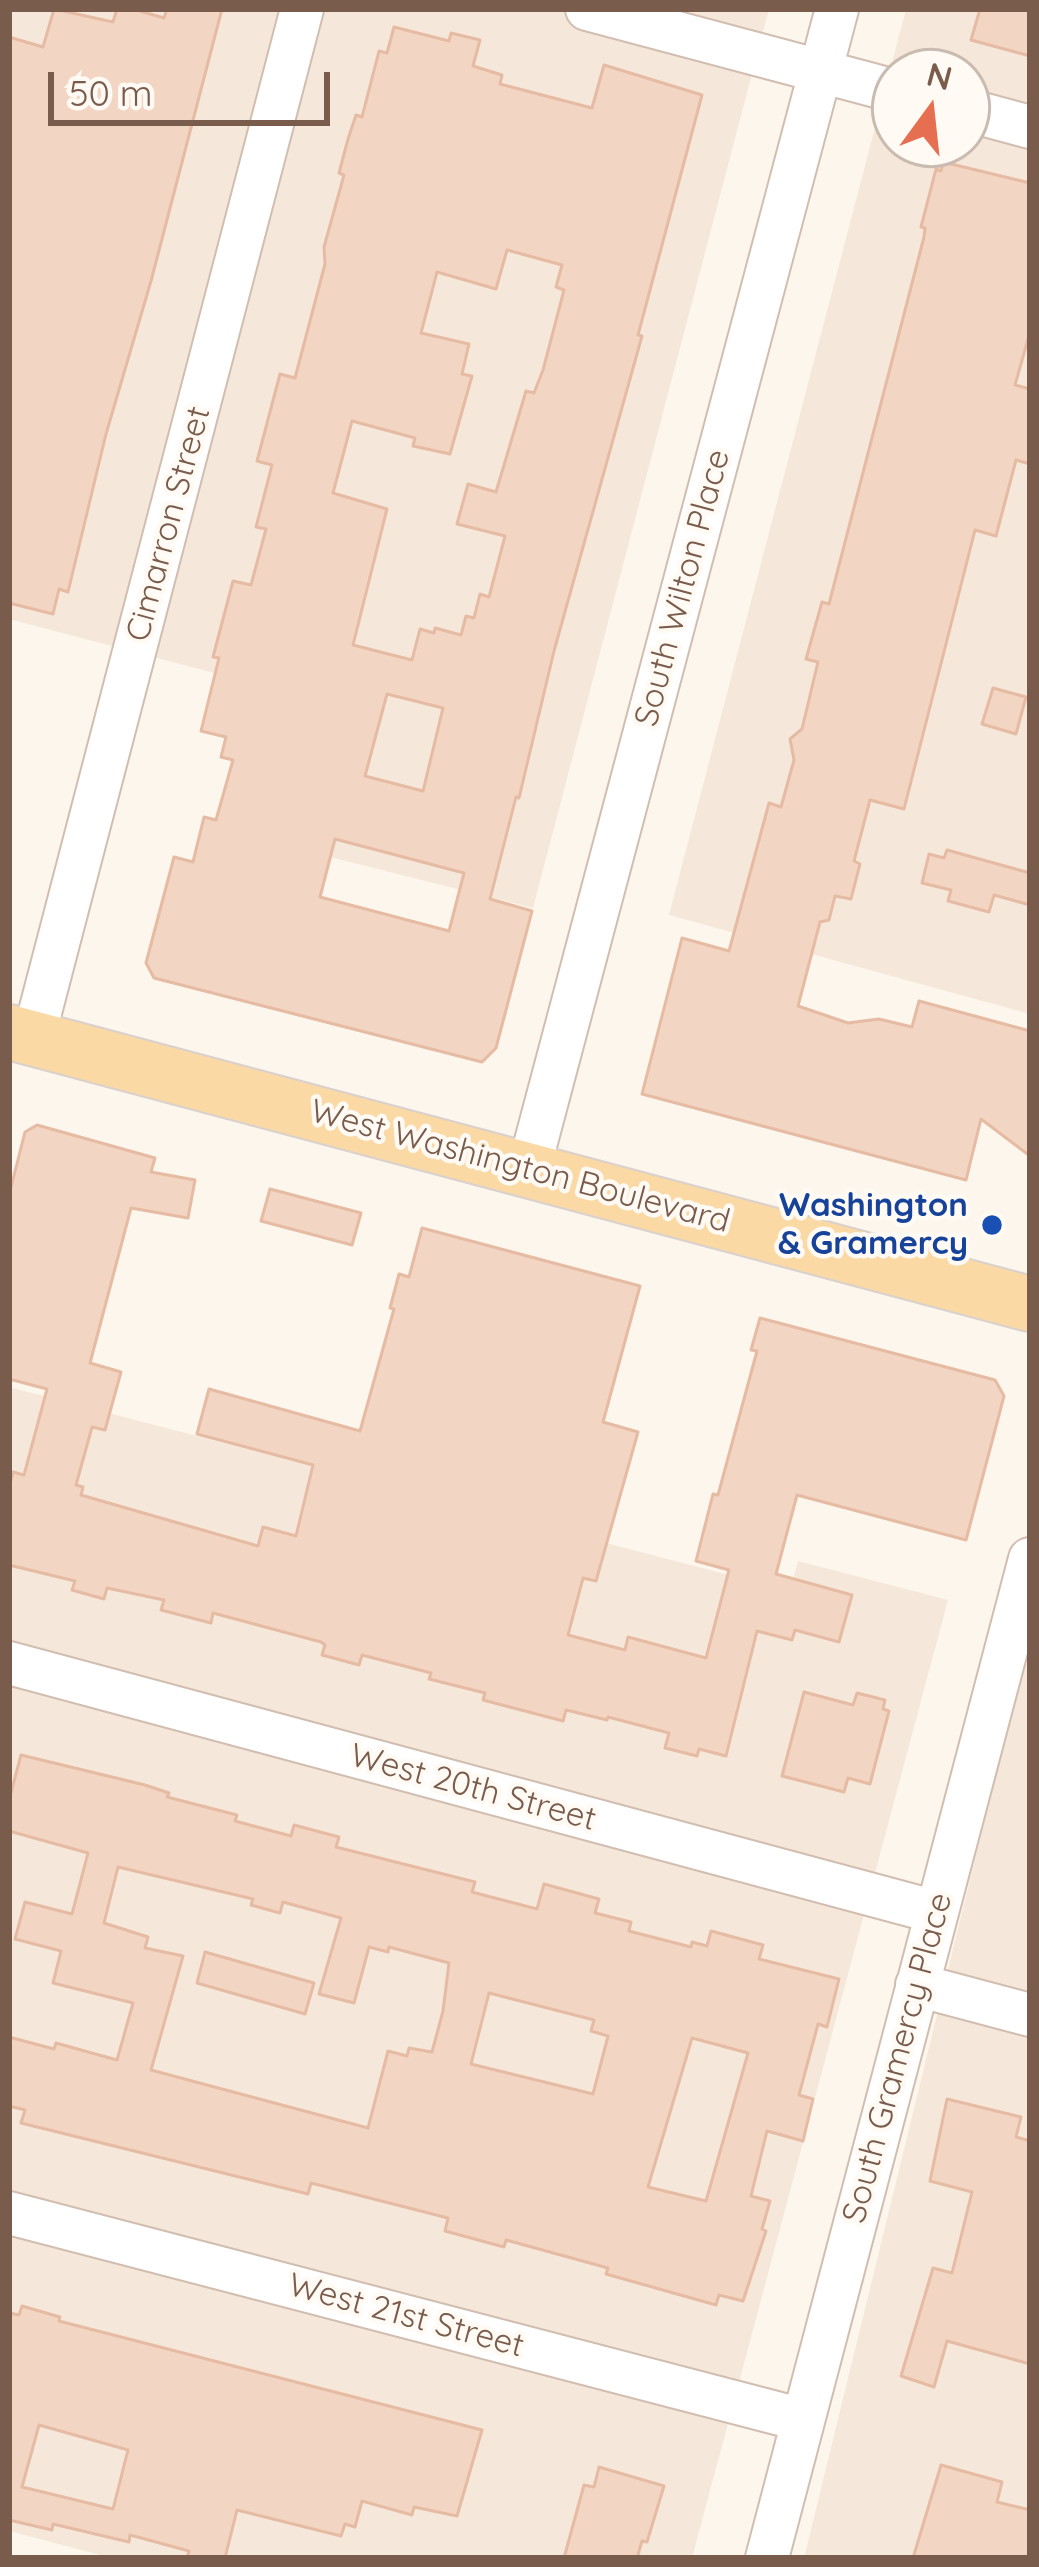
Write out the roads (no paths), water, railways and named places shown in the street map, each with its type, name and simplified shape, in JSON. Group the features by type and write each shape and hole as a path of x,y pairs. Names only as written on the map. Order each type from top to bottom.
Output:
{"main road":[{"name":"West Washington Boulevard","path":"21,1036 1030,1304"}],"street":[{"name":"Cimarron Street","path":"21,1036 302,9"},
{"path":"587,9 871,85"},
{"name":"South Wilton Place","path":"529,1168 837,9"},
{"path":"991,116 1030,127"},
{"name":"South Gramercy Place","path":"767,2558 1030,1559"},
{"name":"West 20th Street","path":"9,1663 936,1912"},
{"path":"917,1984 1030,2015"},
{"name":"West 21st Street","path":"9,2213 803,2420"}],"place":[{"name":"Washington & Gramercy","path":"992,1225"}]}
